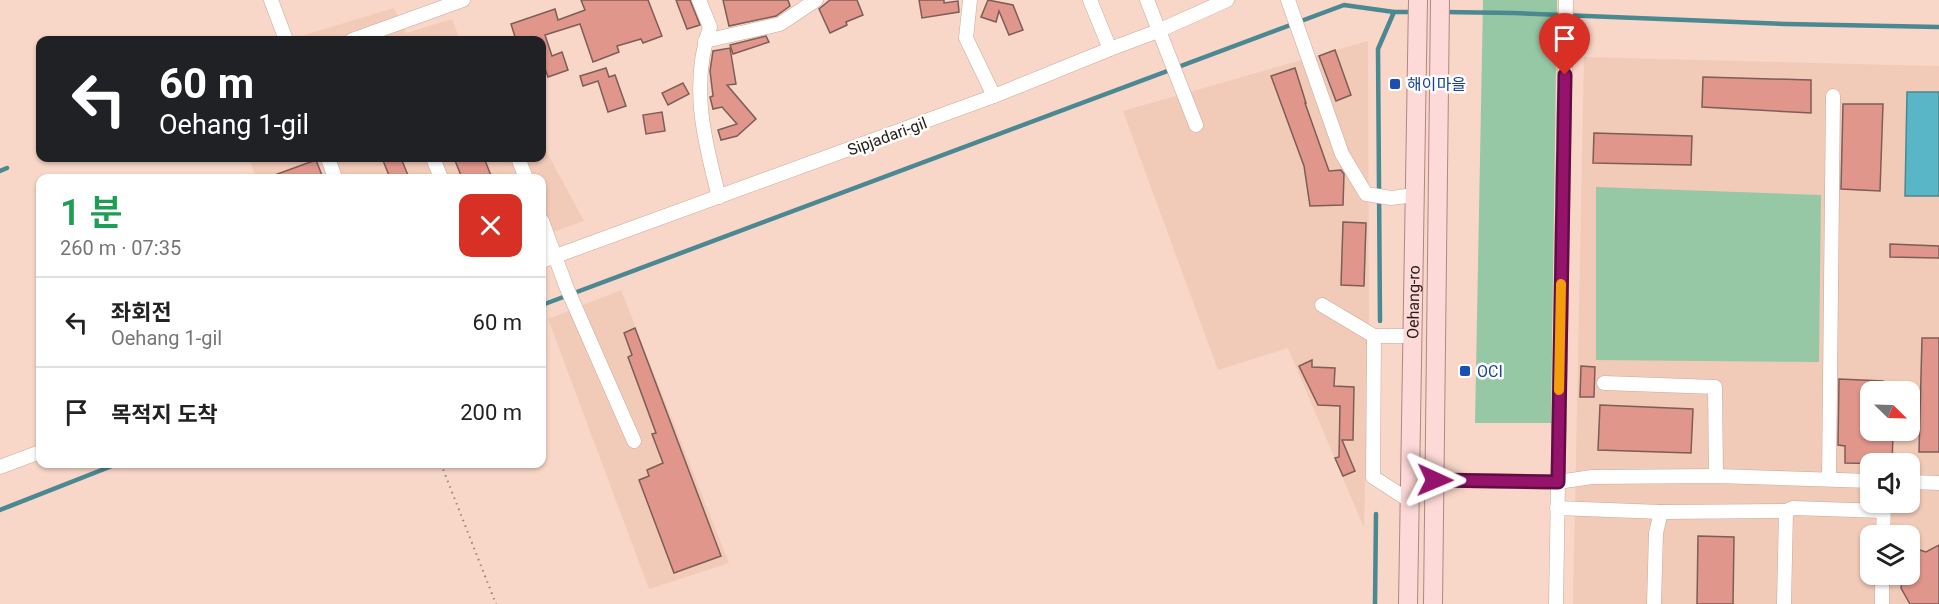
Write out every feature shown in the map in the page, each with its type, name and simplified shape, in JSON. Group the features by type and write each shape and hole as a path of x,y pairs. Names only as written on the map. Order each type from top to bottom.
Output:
{"main road":[{"name":"Oehang-ro","path":"1408,604 1418,0"},
{"name":"Oehang-ro","path":"1433,604 1440,0"}],"street":[{"path":"271,0 284,36"},
{"path":"363,36 463,0"},
{"path":"699,0 710,27 702,50 701,114 707,151 719,197"},
{"path":"705,41 780,24 816,0"},
{"path":"970,0 966,38 994,96"},
{"path":"1090,0 1110,49"},
{"path":"1147,0 1196,125"},
{"name":"Sipjadari-gil","path":"548,258 994,96 1158,32 1227,0"},
{"path":"1288,0 1342,154 1366,194 1391,198 1415,195"},
{"path":"1556,604 1566,2"},
{"path":"1829,479 1833,96"},
{"path":"548,258 566,286 634,441"},
{"path":"1322,305 1374,336 1412,336"},
{"path":"1374,336 1373,477 1410,501"},
{"path":"1604,383 1715,387 1716,476"},
{"path":"0,467 36,454"},
{"path":"1435,480 1558,482 1593,477 1716,476 1860,481"},
{"path":"1920,482 1939,483"},
{"path":"1557,508 1661,512 1786,511 1793,508 1860,507"},
{"path":"1784,604 1786,511"},
{"path":"1654,604 1656,533 1661,512"},
{"path":"1882,585 1882,604"}],"path":[{"path":"443,468 496,604"}],"shaded area":[{"path":"394,8 406,33 452,19 458,36 301,36"},
{"path":"1368,41 1369,318 1364,528 1288,348 1218,370 1123,111"},
{"path":"1584,57 1939,66 1939,604 1573,604"},
{"path":"546,150 584,221 546,235 546,174 255,174 250,162 546,162"},
{"path":"621,290 729,563 649,589 548,319"}],"green space":[{"path":"1483,0 1557,0 1551,423 1475,423"},
{"path":"1596,187 1821,195 1819,362 1596,360"}],"water":[{"path":"1907,92 1939,92 1939,196 1905,196"}],"building":[{"path":"581,0 648,0 662,36 643,43 641,39 617,46 619,52 593,62 580,24 545,36 515,36 511,24 555,9 558,20 585,10"},
{"path":"676,0 690,0 700,25 687,29"},
{"path":"723,0 788,0 790,6 776,16 729,26"},
{"path":"830,0 857,0 863,15 846,22 847,25 830,33 819,9"},
{"path":"919,0 944,0 944,3 958,1 959,12 922,18"},
{"path":"988,0 1013,5 1023,30 1009,35 999,11 996,22 981,17"},
{"path":"766,36 769,42 733,54 730,45"},
{"path":"546,38 552,56 562,52 568,70 548,77"},
{"path":"730,48 736,84 727,85 756,119 737,136 721,140 718,130 737,124 722,107 713,109 710,97 713,96 710,71 713,51"},
{"path":"1335,50 1351,95 1336,101 1319,56"},
{"path":"606,68 609,77 615,75 626,106 608,112 598,81 583,86 580,76"},
{"path":"1295,68 1329,171 1341,170 1344,174 1343,205 1310,206 1304,166 1271,76"},
{"path":"1703,77 1811,80 1811,113 1702,107"},
{"path":"683,83 689,94 668,105 662,93"},
{"path":"1843,104 1883,104 1880,191 1841,189"},
{"path":"662,112 665,131 646,134 643,115"},
{"path":"1594,133 1692,136 1691,165 1593,163"},
{"path":"310,162 317,162 321,174 277,174"},
{"path":"384,162 403,162 407,174 388,174"},
{"path":"456,162 486,162 490,174 460,174"},
{"path":"1343,222 1366,223 1364,286 1341,285"},
{"path":"1890,244 1939,246 1939,258 1890,257"},
{"path":"635,328 721,556 674,573 639,480 649,476 647,470 663,463 652,434 656,433 628,357 632,355 624,333"},
{"path":"1922,338 1939,338 1939,452 1919,452"},
{"path":"1312,360 1312,367 1335,368 1334,386 1354,387 1353,440 1342,440 1355,471 1343,476 1335,458 1339,457 1340,406 1318,405 1299,366"},
{"path":"1581,366 1595,367 1594,397 1580,397"},
{"path":"1839,379 1883,381 1860,381 1860,441 1893,441 1892,453 1860,453 1860,463 1845,463 1845,446 1838,445"},
{"path":"1600,405 1693,409 1691,453 1598,450"},
{"path":"1698,536 1734,537 1733,604 1697,604"},
{"path":"1939,545 1939,604 1910,604 1902,585 1920,585 1920,550 1926,552"}],"waterway":[{"path":"546,304 1344,5 1394,12 1414,12"},
{"path":"1380,321 1378,49 1394,12"},
{"path":"1443,12 1939,27"},
{"path":"0,171 7,168"},
{"path":"0,510 107,468"},
{"path":"1375,604 1376,514"}],"slow traffic":[{"path":"1559,390 1561,284"}],"place":[{"name":"해이마을","path":"1395,84"},
{"name":"OCI","path":"1465,371"}],"route":[{"path":"1435,480 1558,482 1565,75"}]}
